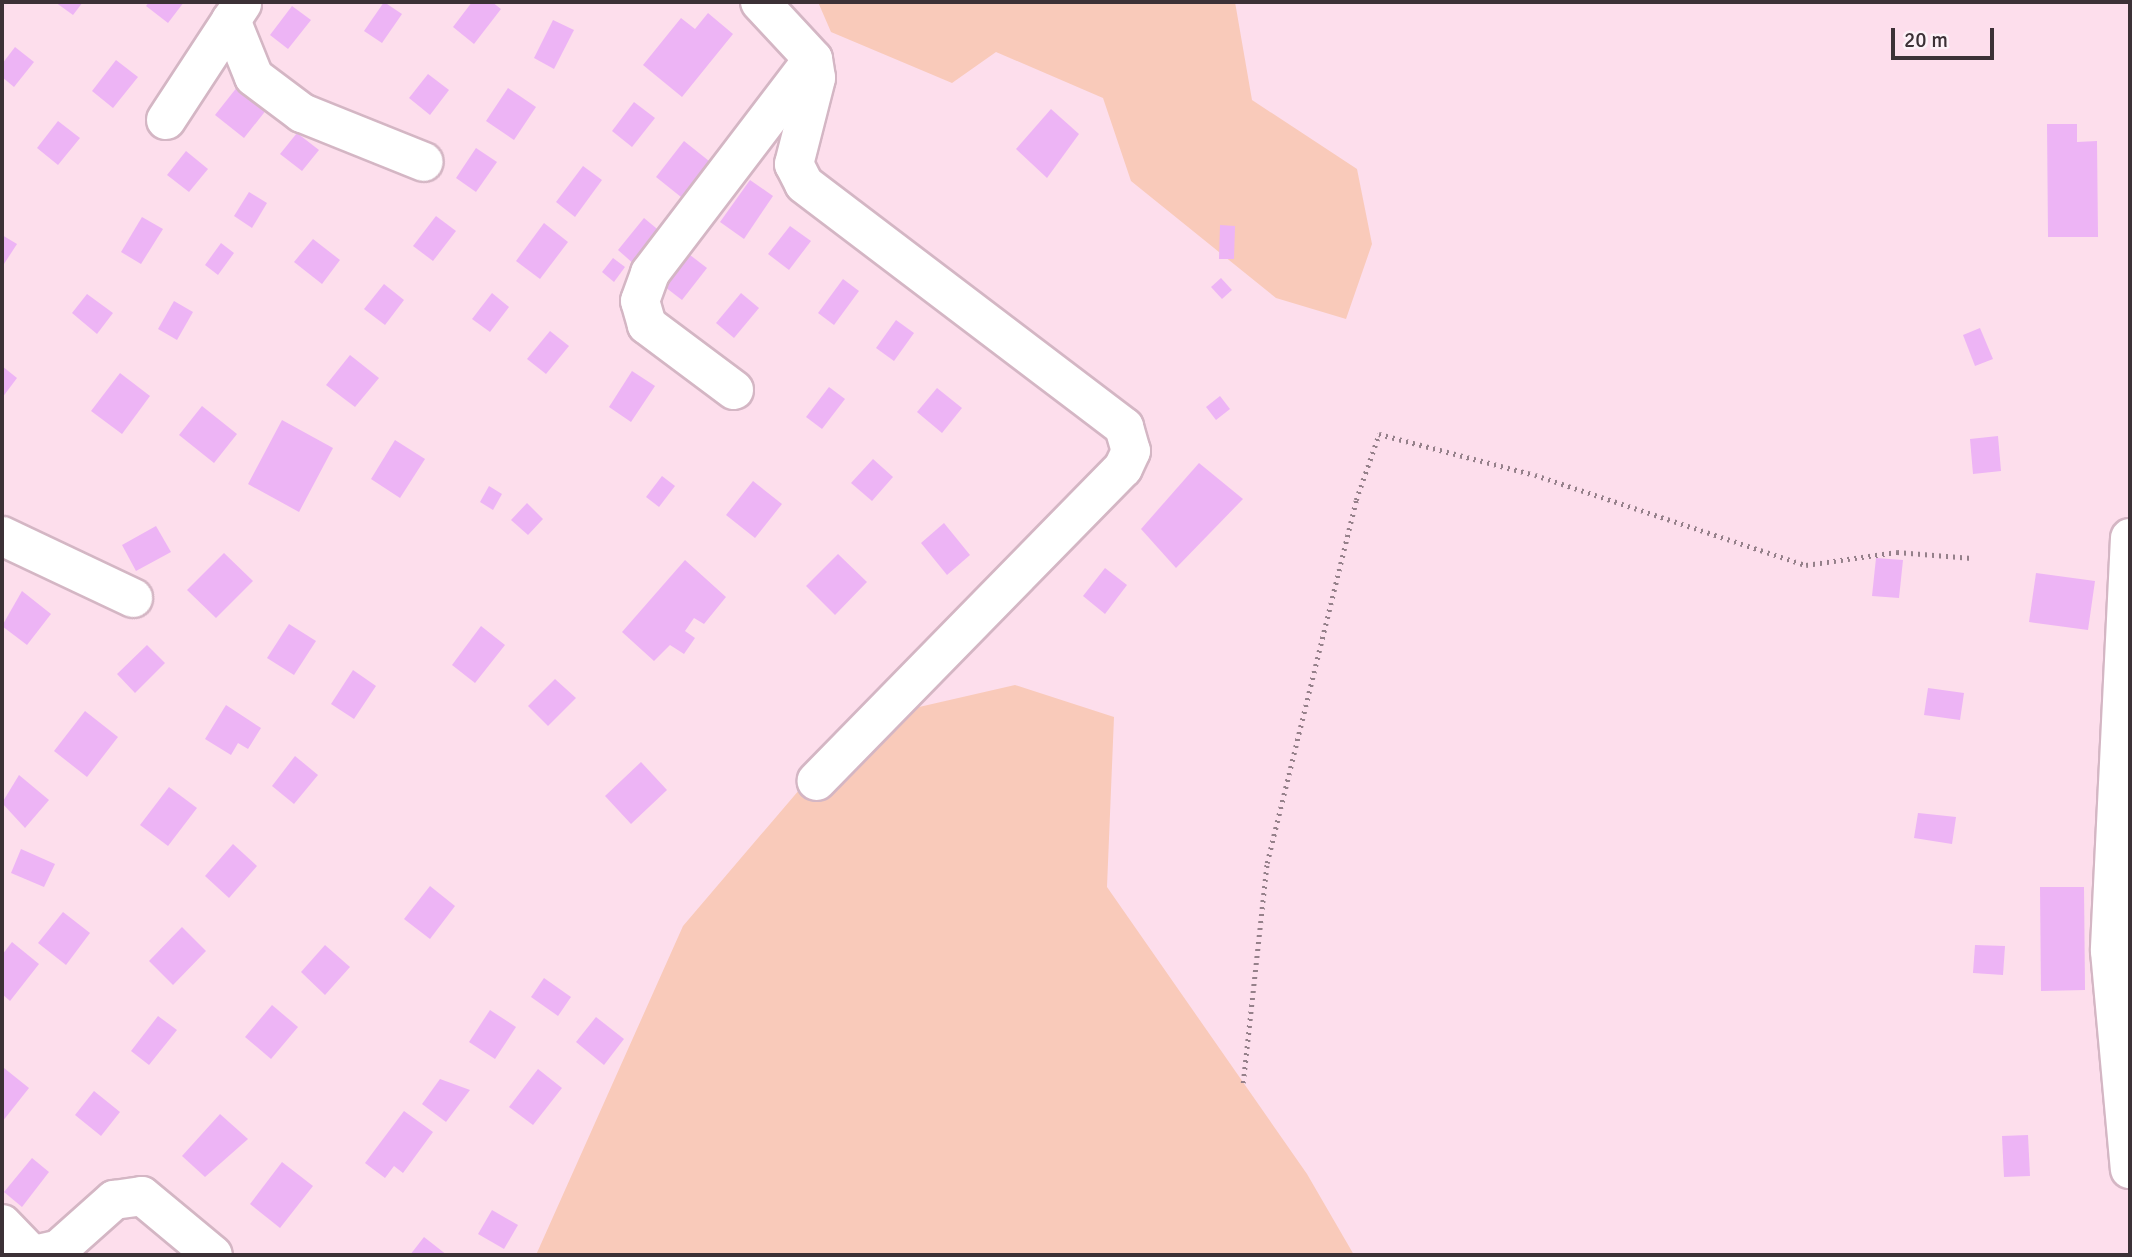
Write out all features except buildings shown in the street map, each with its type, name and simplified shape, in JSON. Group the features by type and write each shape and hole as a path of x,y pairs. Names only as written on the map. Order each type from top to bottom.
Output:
{"street":[{"path":"760,2 813,59 816,79 794,164 804,184 1125,427 1131,451 1123,468 816,781"},
{"path":"166,120 237,11"},
{"path":"237,11 254,77 302,113 424,162"},
{"path":"734,390 647,325 640,301 650,273 813,59"},
{"path":"2,536 133,598"},
{"path":"2130,538 2110,951 2130,1169"},
{"path":"2,1224 33,1255 59,1249 114,1200 142,1196 213,1255"}],"path":[{"path":"1243,1083 1267,863 1356,500 1379,434 1535,475 1806,565 1897,552 1972,558"}],"shaded area":[{"path":"818,2 1235,2 1252,100 1357,169 1372,244 1346,319 1276,298 1131,181 1103,98 996,52 952,83 831,32"},
{"path":"1015,685 1114,717 1107,887 1307,1174 1354,1255 536,1255 683,926 858,721"}]}
